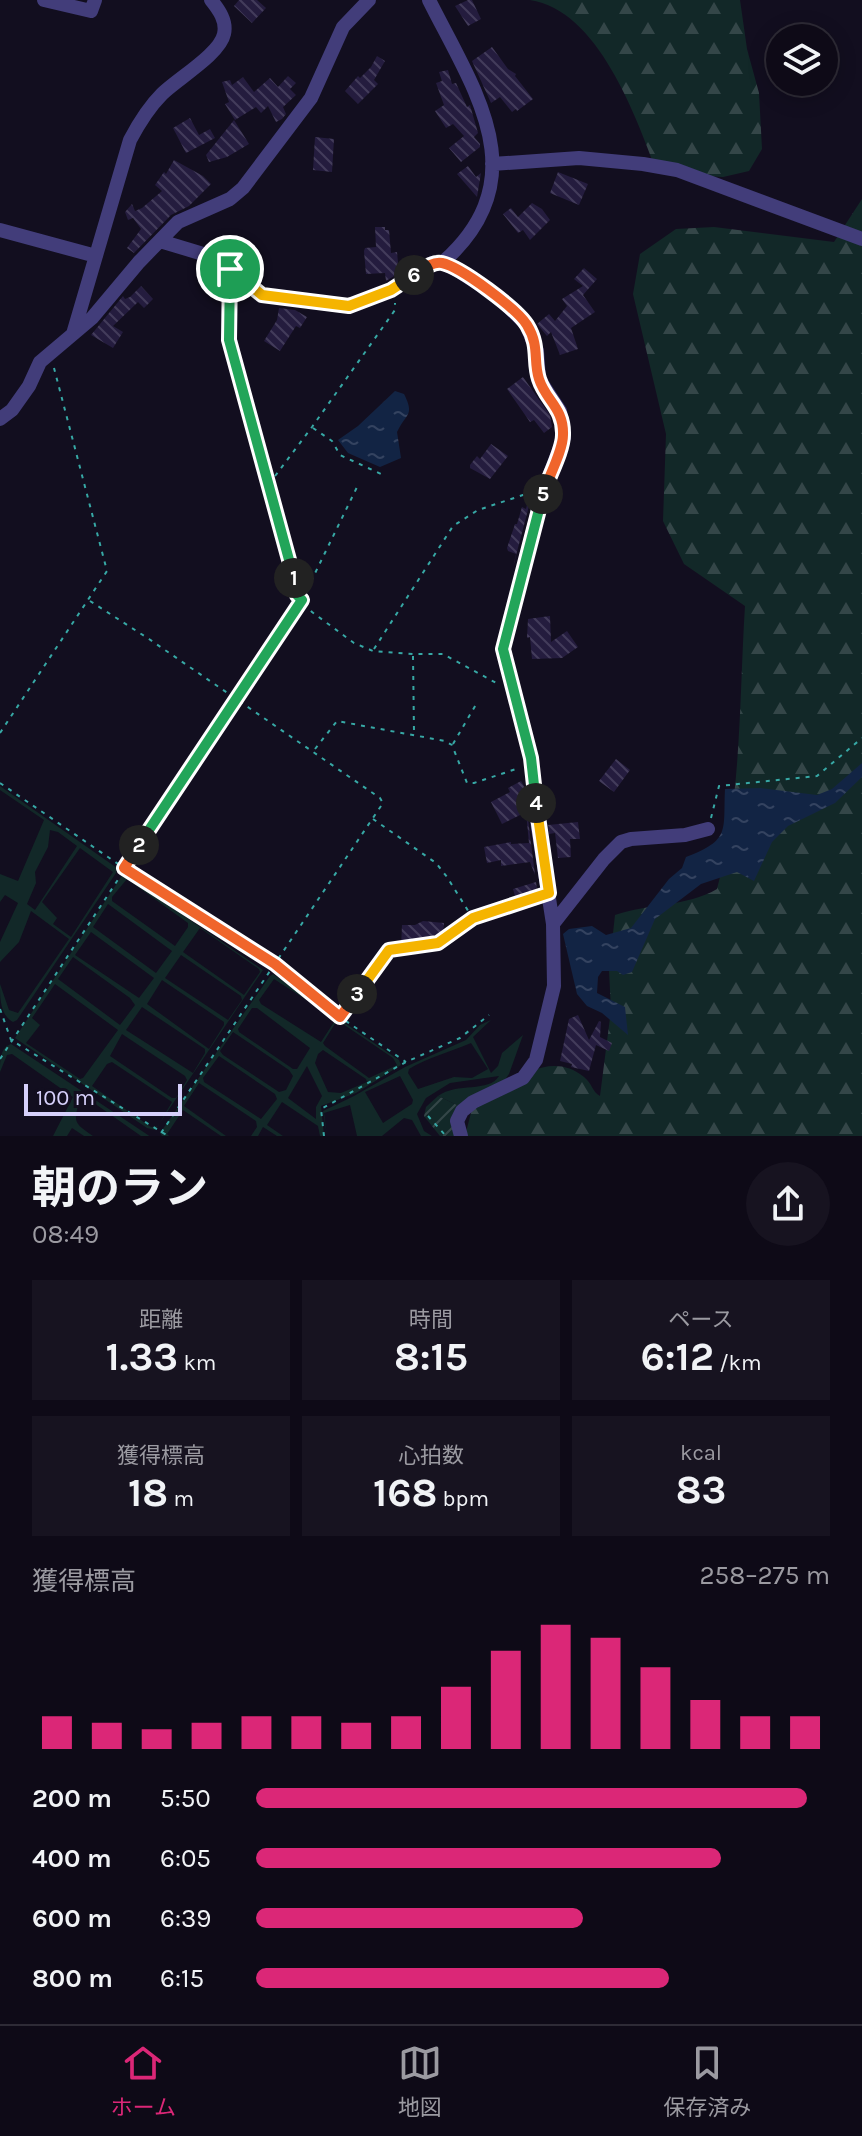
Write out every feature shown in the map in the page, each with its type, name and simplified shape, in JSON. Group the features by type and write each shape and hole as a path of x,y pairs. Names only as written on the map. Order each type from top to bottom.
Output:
{"street":[{"path":"44,0 91,11 95,0"},
{"path":"72,336 130,140 141,117 163,93 216,48 224,36 224,21 211,0"},
{"path":"0,419 12,410 40,362 92,318 178,222 230,199 243,188 311,98 343,27 369,0"},
{"path":"429,0 482,105 489,127 492,164 491,180 479,217 453,254 442,263"},
{"path":"492,164 579,158 677,170 862,239"},
{"path":"0,230 96,256"},
{"path":"160,241 213,257 262,295 349,306 391,290 432,263 442,263 497,296 526,324 537,351 539,379 560,411 564,437 545,487 503,649 531,764 553,924 554,986 536,1060 523,1078 473,1102 462,1111 457,1121 461,1136"},
{"path":"553,924 621,842 685,835 708,829"}],"path":[{"path":"230,269 229,340 297,595 312,612 354,643 373,651 453,657 515,694"},
{"path":"268,485 395,310 391,290"},
{"path":"0,733 107,571 52,363"},
{"path":"312,427 332,441 340,455 381,474"},
{"path":"0,1059 302,600 359,483"},
{"path":"373,651 453,526 478,510 545,487"},
{"path":"90,601 314,751 383,803 159,1136"},
{"path":"413,654 414,735"},
{"path":"452,745 478,701"},
{"path":"314,751 337,721 445,741 452,745 467,783 531,764"},
{"path":"708,829 719,786 817,776 862,738"},
{"path":"0,783 124,868 275,964 340,1017 406,1062"},
{"path":"373,819 436,863 473,918"},
{"path":"340,1017 389,950 438,943 473,918 549,893"},
{"path":"0,1009 11,1040 168,1136"},
{"path":"324,1136 319,1113 321,1109 406,1062 460,1038 489,1015"},
{"path":"428,1116 446,1136"}],"green space":[{"path":"530,0 740,0 747,49 759,93 762,149 749,171 723,177 657,173 626,96 595,44 576,23 554,8"},
{"path":"862,199 862,1136 465,1136 472,1109 511,1081 540,1068 555,1066 570,1069 587,1079 600,1096 611,1010 609,970 615,915 693,899 717,889 725,854 738,749 745,606 684,564 663,521 666,434 633,294 640,254 676,229 714,227 834,242"},
{"path":"0,786 117,868 17,1020 13,1022 3,1011 0,984 9,1010 18,1013 69,939 31,911 19,942 0,962 0,942 18,903 5,895 0,902 0,874 18,881 44,820 0,790","holes":["50,830 77,846 35,910 27,904 36,883 35,872 48,847","80,848 113,872 71,937 53,924 57,918 42,902"]},
{"path":"123,874 263,970 160,1123 172,1102 112,1062 107,1064 92,1086 151,1127 158,1126 155,1130 147,1128 15,1038","holes":["127,879 188,923 175,946 112,901","108,904 172,951 156,973 93,927","200,928 260,972 244,995 183,952","91,932 154,978 139,998 75,955","181,955 241,996 242,1000 228,1020 165,978","73,957 130,998 135,1005 120,1025 58,979","162,980 224,1022 209,1049 147,1004","55,984 118,1030 80,1079 26,1043 40,1025 32,1018","142,1007 205,1049 193,1073 126,1030","122,1034 185,1076 187,1080 176,1098 110,1056"]},
{"path":"273,974 399,1060 401,1065 356,1093 321,1106 324,1136 320,1136 318,1126 282,1102 267,1125 283,1136 277,1136 263,1127 258,1136 251,1136 257,1127 256,1121 199,1083 184,1106 226,1136 221,1136 183,1110 167,1134 169,1136 162,1136 160,1133","holes":["274,979 336,1019 321,1042 259,1000","252,1008 257,1008 310,1048 297,1069 293,1069 239,1032","336,1022 340,1022 393,1058 397,1065 369,1078 323,1043","233,1032 289,1070 293,1076 286,1090 279,1092 220,1051","323,1050 367,1082 341,1093 328,1092 315,1063","219,1056 275,1094 277,1099 261,1119 204,1082 203,1078","307,1066 322,1096 316,1107 316,1119 288,1098"]},
{"path":"491,1020 473,1037 491,1073 498,1066 502,1053 523,1035 509,1074 504,1081 461,1107 438,1096 454,1089 488,1084 499,1076 450,1083 426,1098 417,1114 424,1131 432,1136 421,1136 412,1120 404,1118 382,1136 357,1136 350,1105 324,1113 327,1136 323,1111 405,1067 466,1040 480,1025","holes":["471,1043 488,1069 472,1078 454,1077 418,1089 408,1073 409,1069","400,1076 413,1100 412,1104 383,1123 365,1092"]},
{"path":"11,1044 149,1136 141,1136 84,1096 80,1098 76,1121 93,1136 84,1136 72,1128 67,1136 53,1136 73,1097 12,1054 7,1055 0,1072 3,1052"},
{"path":"438,1096 461,1107 456,1136 440,1136 424,1116 426,1107"}],"water":[{"path":"395,391 404,394 409,407 397,432 401,458 380,467 348,453 338,440 358,426"},
{"path":"862,763 862,777 835,803 788,826 772,842 754,881 737,872 701,884 655,919 632,972 623,975 617,971 602,971 598,977 597,993 625,1007 628,1035 602,1013 587,1006 577,994 563,934 569,929 592,926 606,935 631,928 669,879 682,868 686,857 718,839 724,824 725,789 761,788 817,795 832,789"}],"building":[{"path":"239,0 257,0 266,8 252,23 234,6"},
{"path":"472,0 481,19 468,26 455,6"},
{"path":"492,47 533,99 517,111 512,112 500,97 491,103 472,61"},
{"path":"377,56 385,61 374,80 378,84 358,104 345,91 371,67"},
{"path":"448,70 452,84 456,83 467,107 470,105 478,133 474,137 480,144 461,162 449,148 464,136 453,124 446,128 435,111 444,105 436,83 442,81 439,72"},
{"path":"288,76 296,83 290,89 296,95 283,107 286,114 276,122 268,106 261,113 256,107 235,120 225,104 229,102 222,82 230,80 232,85 243,77 254,92 270,78 278,87"},
{"path":"190,118 199,135 210,129 215,138 186,153 173,128"},
{"path":"234,120 249,144 227,157 209,162 206,155"},
{"path":"315,137 334,139 332,172 313,170"},
{"path":"174,160 211,184 189,206 171,215 134,253 127,248 141,229 133,218 128,220 125,212 132,204 135,211 142,208 162,191 155,185"},
{"path":"468,166 476,177 481,173 477,197 457,174"},
{"path":"558,172 588,184 579,205 550,193"},
{"path":"532,203 542,209 550,220 530,240 523,230 518,233 503,214 511,208 518,217"},
{"path":"375,227 389,230 391,253 397,252 399,273 386,281 385,273 366,274 364,251 365,248 376,247"},
{"path":"584,268 597,279 583,295 595,312 571,328 578,349 560,355 551,332 547,336 537,324 549,314 555,321 567,306 562,299 583,286 574,279"},
{"path":"141,286 153,299 144,308 138,302 113,326 123,332 113,348 91,335 123,296 125,299 130,297"},
{"path":"279,308 295,310 307,317 300,328 296,326 280,351 264,341 277,320"},
{"path":"523,377 550,415 552,427 544,433 534,420 530,422 507,389"},
{"path":"491,444 508,456 490,479 470,468 470,465 477,456 480,459"},
{"path":"529,506 513,567 516,554 507,548 522,507 526,509"},
{"path":"550,616 551,642 567,631 578,647 562,658 532,659 530,637 527,638 528,619"},
{"path":"616,759 630,770 614,792 599,781"},
{"path":"521,781 524,786 535,875 530,862 501,866 501,860 487,863 484,847 511,842 529,843 526,812 502,824 491,802 510,792 508,788"},
{"path":"578,822 580,839 570,839 571,857 558,858 555,833 549,834 548,825"},
{"path":"536,882 537,889 528,893 531,903 518,907 513,889"},
{"path":"423,921 444,923 445,947 423,944 401,947 402,925 415,925"},
{"path":"578,1015 589,1040 599,1021 600,1037 612,1043 609,1051 596,1045 589,1071 560,1061 569,1019"}],"route":[{"path":"432,263 442,263 457,270 497,296 526,324 537,351 539,379 560,411 564,437 542,495 503,649 531,758 549,893 473,918 438,943 389,950 340,1017 275,964 124,868 302,600 297,595 229,340 230,269 262,295 349,306 391,290 432,263"}]}
